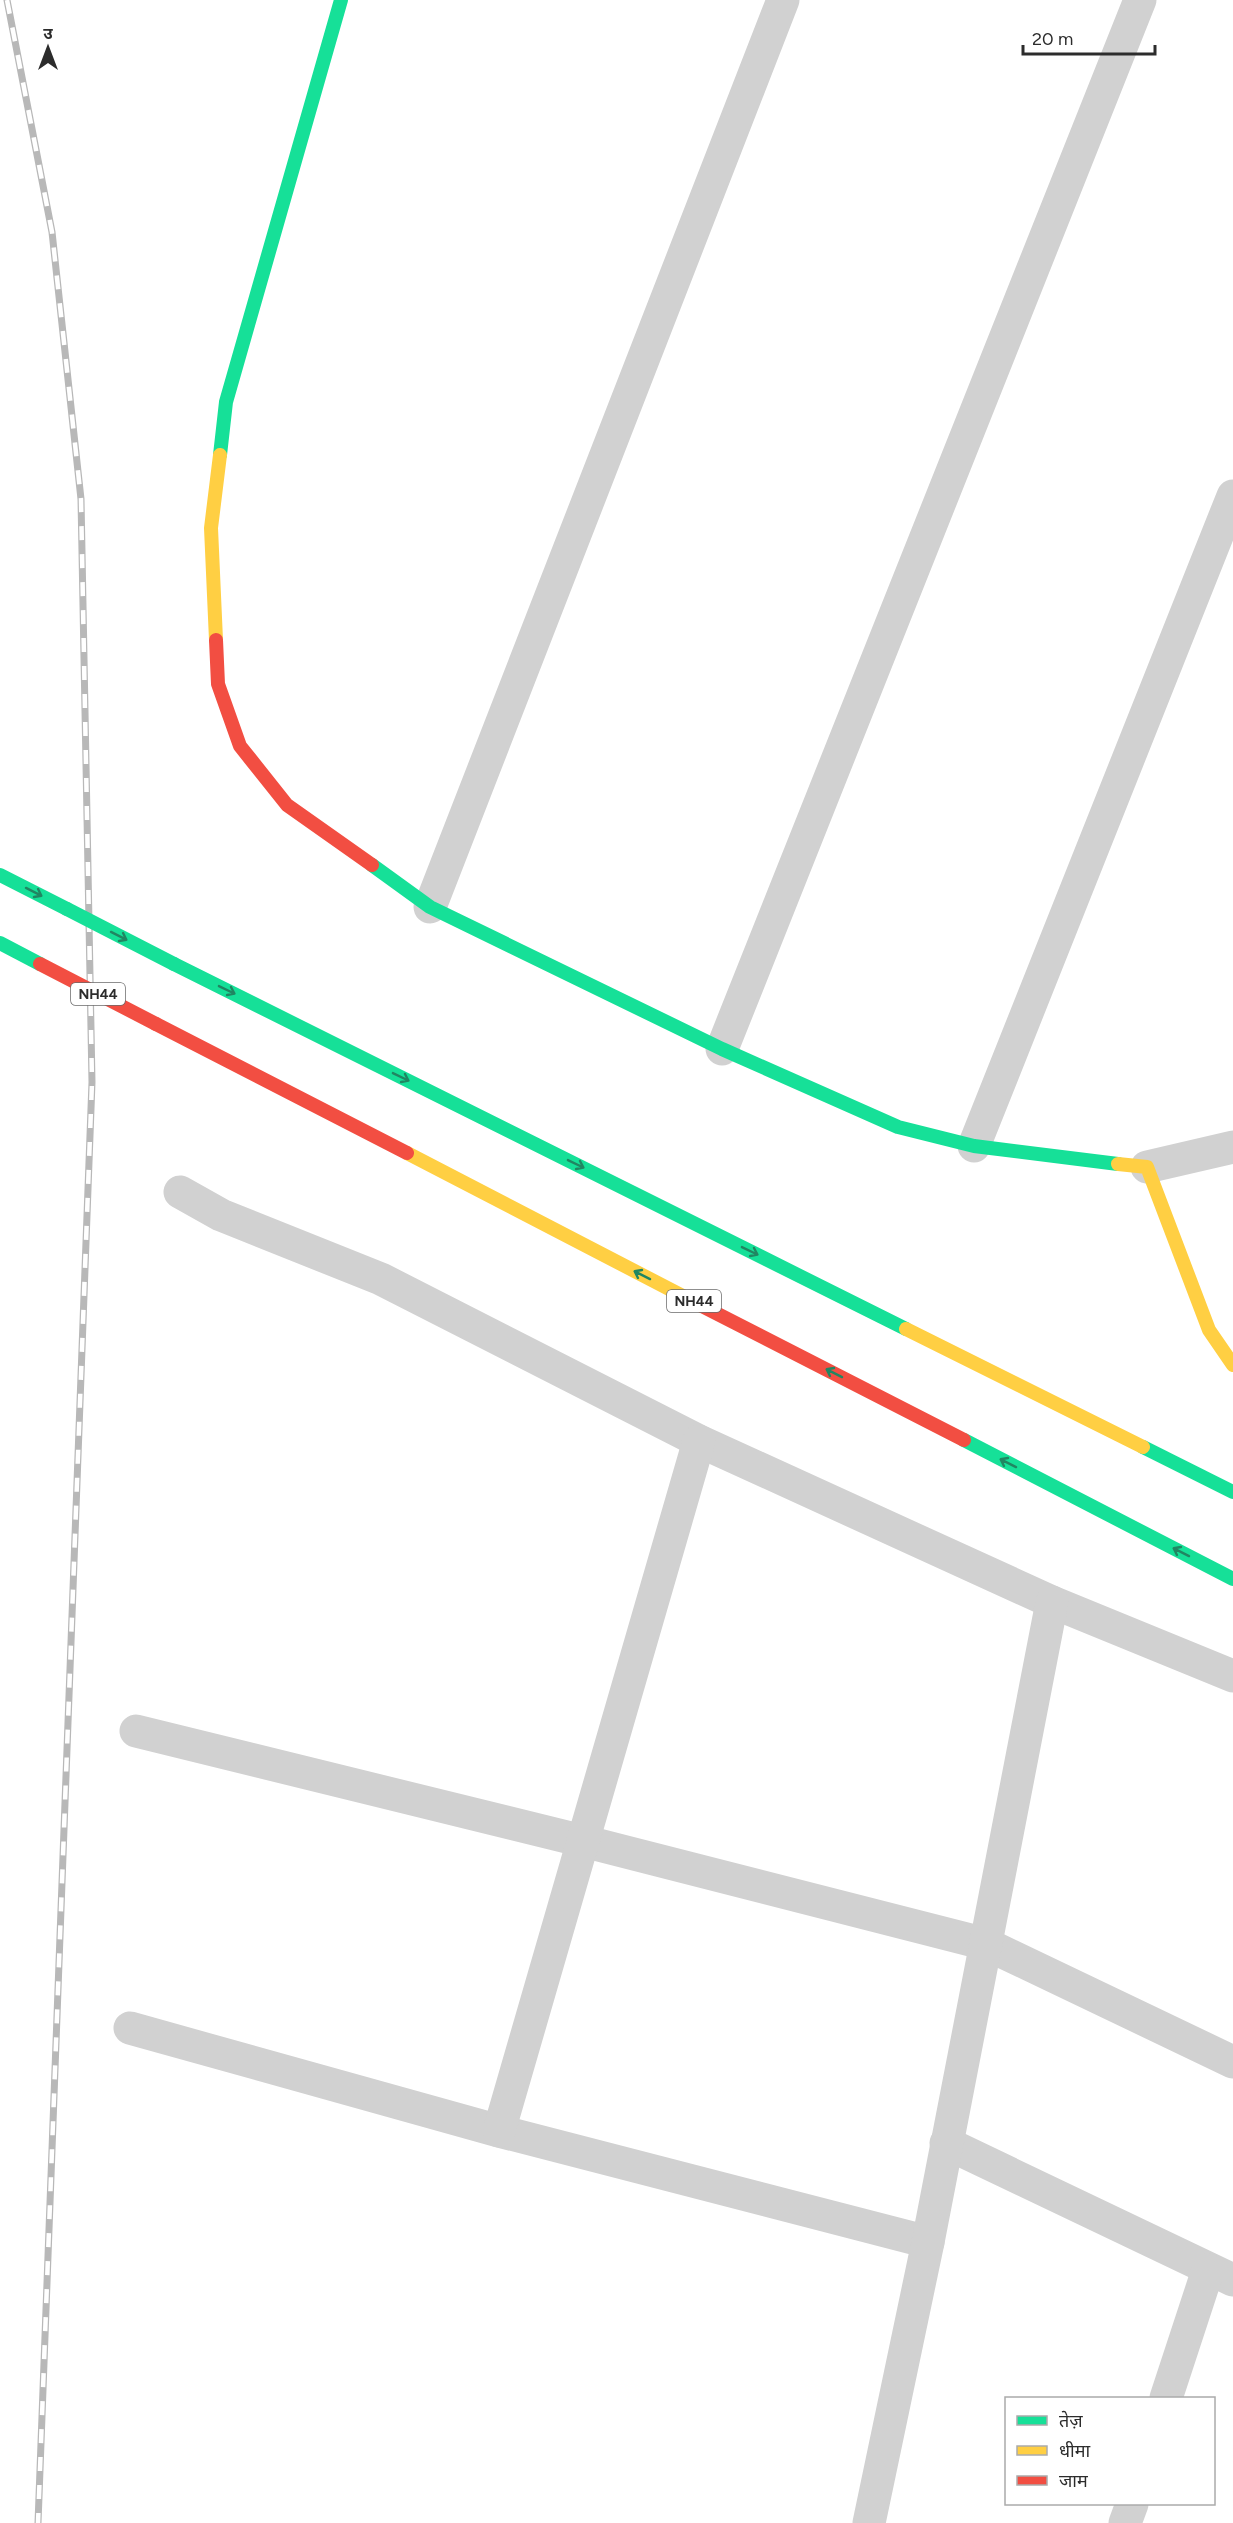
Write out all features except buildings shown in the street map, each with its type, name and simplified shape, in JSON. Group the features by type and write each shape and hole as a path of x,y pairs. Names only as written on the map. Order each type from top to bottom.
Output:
{"main road":[{"path":"341,0 226,402 211,528 218,684 240,746 287,805 430,907 722,1049 898,1127 974,1146 1147,1167 1209,1330 1233,1365"},
{"path":"0,875 1233,1492"},
{"name":"NH44","path":"0,943 1233,1579"}],"street":[{"path":"430,907 783,0"},
{"path":"722,1049 1140,0"},
{"path":"974,1146 1233,496"},
{"path":"1147,1167 1233,1147"},
{"path":"180,1192 221,1215 381,1279 699,1441 1052,1602 1233,1676"},
{"path":"499,2131 699,1441"},
{"path":"869,2523 928,2242 1052,1602"},
{"path":"136,1731 986,1944 1233,2062"},
{"path":"129,2028 499,2131 928,2242"},
{"path":"946,2143 1221,2275 1166,2397"},
{"path":"1125,2523 1132,2505"}],"railway":[{"path":"7,0 52,232 81,499 92,1082 38,2523"}],"traffic: fast":[{"path":"220,455 226,402 341,0"},
{"path":"372,865 430,907 722,1049 898,1127 974,1146 1118,1164"},
{"path":"0,875 67,909"},
{"path":"67,909 174,964"},
{"path":"0,943 40,964"},
{"path":"174,964 906,1329"},
{"path":"964,1440 1233,1579"},
{"path":"1143,1447 1233,1492"}],"traffic: slow":[{"path":"216,640 211,528 220,455"},
{"path":"407,1153 702,1306"},
{"path":"1118,1164 1147,1167 1209,1330 1233,1365"},
{"path":"906,1329 1143,1447"}],"traffic: jam":[{"path":"216,640 218,684 240,746 287,805 372,865"},
{"path":"40,964 156,1024"},
{"path":"156,1024 407,1153"},
{"path":"702,1306 964,1440"}]}
